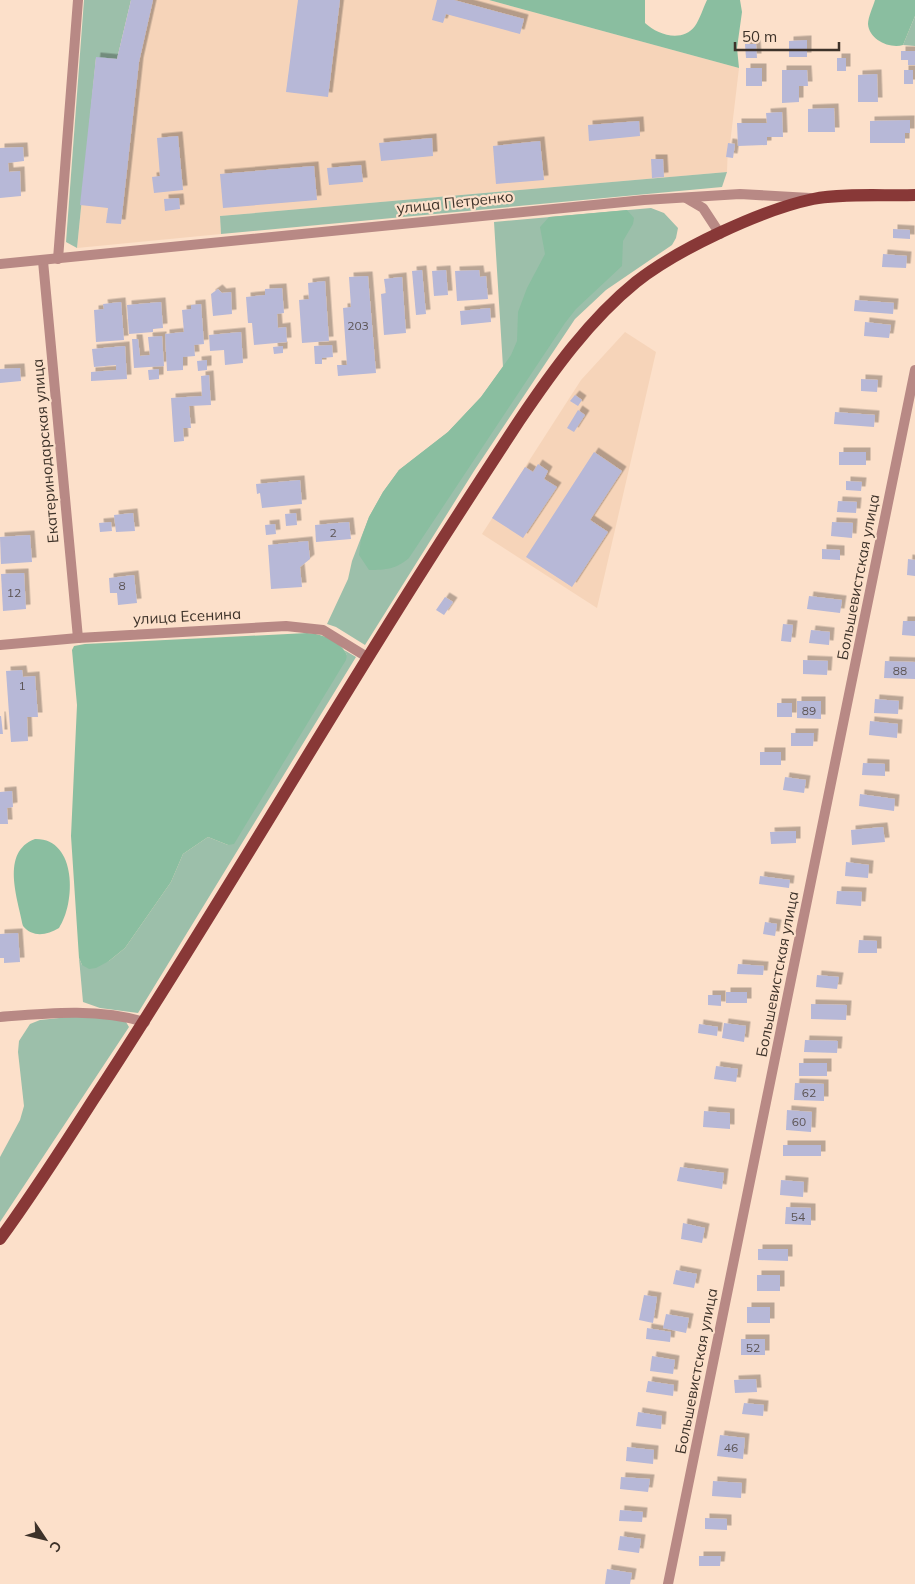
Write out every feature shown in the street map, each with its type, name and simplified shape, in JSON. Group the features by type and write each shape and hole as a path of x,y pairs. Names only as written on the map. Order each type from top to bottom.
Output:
{"main road":[{"name":"улица Петренко","path":"816,198 915,195"},
{"path":"0,1240 145,1022 368,657 512,432 581,339 634,284 673,257 720,234 789,206 816,198"}],"street":[{"path":"58,259 78,0"},
{"name":"улица Петренко","path":"0,264 685,197 759,194 816,198"},
{"path":"685,197 703,208 720,234"},
{"name":"Екатеринодарская улица","path":"43,261 78,638"},
{"name":"Большевистская улица","path":"668,1584 915,370"},
{"name":"улица Есенина","path":"0,645 78,638 286,626 305,627 331,633 368,657"},
{"path":"0,1017 87,1012 123,1015 145,1022"}],"shaded area":[{"path":"131,0 489,0 739,68 730,144 728,144 727,172 220,216 221,234 77,248 96,57 117,59"},
{"path":"625,332 656,352 597,608 482,534 581,380"}],"green space":[{"path":"84,0 131,0 117,59 96,58 77,248 66,242"},
{"path":"489,0 645,0 645,23 663,34 677,36 690,31 695,26 707,0 740,0 742,12 737,48 739,68"},
{"path":"875,0 915,0 915,16 903,45 892,46 881,42 872,35 869,30 868,21"},
{"path":"915,16 915,46 903,45"},
{"path":"727,172 722,187 221,234 220,216"},
{"path":"651,208 664,213 678,228 672,245 606,290 575,319 474,471 365,645 336,627 327,624 348,579 352,561 369,517 383,492 399,470 448,432 481,397 503,367 494,222"},
{"path":"627,210 634,218 633,224 623,241 622,266 576,309 565,323 409,558 400,565 390,568 369,570 359,555 361,539 369,517 383,492 399,470 448,432 481,397 511,355 517,341 518,312 527,288 545,254 540,227 549,217"},
{"path":"307,633 324,636 340,645 347,655 346,660 234,844 228,845 208,837 183,854 171,882 125,948 109,961 96,968 89,969 82,965 79,958 71,836 77,705 72,650 74,646"},
{"path":"344,650 356,657 138,1013 100,1008 83,1002 79,958 82,965 109,961 125,948 171,882 183,854 208,837 228,845 347,655"},
{"path":"35,839 49,842 59,849 66,860 70,889 65,917 59,928 40,934 31,932 23,926 14,877 18,854 24,845"},
{"path":"69,1017 107,1017 126,1022 129,1027 0,1222 0,1157 20,1120 24,1106 18,1052 19,1041 30,1024 40,1020"}],"building":[{"path":"131,0 153,0 139,62 121,224 106,223 108,208 80,205 96,57 117,59"},
{"path":"298,0 340,0 328,97 286,92"},
{"path":"437,0 454,0 524,19 520,34 446,14 443,23 432,20"},
{"path":"807,40 807,57 789,57 789,41"},
{"path":"745,44 756,44 757,58 746,58"},
{"path":"901,51 915,51 915,65 908,65 908,60 901,60"},
{"path":"837,58 846,58 846,71 837,71"},
{"path":"746,68 762,68 762,86 746,86"},
{"path":"782,70 807,70 808,86 799,86 799,102 782,103"},
{"path":"904,70 913,70 913,84 904,84"},
{"path":"877,74 878,102 858,102 858,75"},
{"path":"834,108 835,132 808,132 808,109"},
{"path":"782,112 783,137 767,137 767,145 738,146 737,123 767,123 766,113"},
{"path":"910,120 910,133 905,133 905,143 870,143 870,121"},
{"path":"639,121 640,136 589,141 588,125"},
{"path":"178,136 183,190 154,193 152,177 160,176 157,138"},
{"path":"432,138 433,156 381,161 379,143"},
{"path":"540,141 544,180 496,184 493,146"},
{"path":"728,143 735,144 733,158 726,157"},
{"path":"23,147 24,161 8,163 9,172 20,171 21,196 0,198 0,148"},
{"path":"651,159 663,159 664,177 652,178"},
{"path":"361,165 363,182 329,185 327,168"},
{"path":"314,166 317,200 223,208 220,174"},
{"path":"179,198 180,209 165,211 164,199"},
{"path":"893,229 910,230 910,239 893,238"},
{"path":"883,254 907,256 906,268 882,267"},
{"path":"422,270 426,314 416,315 412,271"},
{"path":"446,270 448,295 434,296 432,271"},
{"path":"479,270 480,277 486,276 488,299 457,301 455,271"},
{"path":"368,276 376,373 338,376 337,365 347,365 343,308 351,307 349,277"},
{"path":"402,277 406,333 384,335 381,294 386,293 384,279"},
{"path":"325,281 329,341 302,343 299,300 309,299 308,283"},
{"path":"282,288 284,313 277,314 278,328 286,327 287,342 254,345 252,323 248,323 246,297 265,295 265,289"},
{"path":"218,289 222,293 231,292 232,314 213,316 211,294"},
{"path":"855,300 894,303 893,314 854,311"},
{"path":"121,302 124,340 96,342 94,310 104,309 103,304"},
{"path":"161,302 163,328 153,329 153,332 129,334 127,305"},
{"path":"201,304 204,344 194,345 195,356 183,357 183,370 167,371 165,334 184,332 182,310 191,309 191,305"},
{"path":"490,308 491,322 461,325 460,311"},
{"path":"865,322 891,325 889,338 864,336"},
{"path":"241,332 243,363 225,365 224,350 210,351 209,335"},
{"path":"162,336 164,366 134,368 132,339 138,339 140,356 150,355 148,337"},
{"path":"332,345 333,357 322,358 322,364 315,364 314,346"},
{"path":"125,346 127,379 91,381 91,372 116,370 116,365 94,367 92,349"},
{"path":"283,346 283,353 274,354 273,347"},
{"path":"207,360 207,370 198,371 197,361"},
{"path":"20,368 21,381 0,383 0,369"},
{"path":"159,369 159,379 149,380 148,370"},
{"path":"209,375 211,405 189,406 191,428 183,428 184,441 174,442 171,398 202,396 201,376"},
{"path":"861,379 878,380 877,392 861,391"},
{"path":"575,395 582,400 578,406 570,401"},
{"path":"578,410 585,415 574,432 567,428"},
{"path":"835,412 875,415 874,427 834,424"},
{"path":"594,452 622,471 590,520 608,532 572,587 526,557"},
{"path":"839,452 866,452 866,465 839,465"},
{"path":"538,464 548,471 544,479 557,487 523,538 492,518 525,467 533,472"},
{"path":"300,480 302,504 262,508 260,493 257,494 256,484"},
{"path":"846,481 862,482 861,491 846,490"},
{"path":"838,501 857,502 856,513 837,512"},
{"path":"133,513 135,531 116,532 114,515"},
{"path":"296,513 297,525 286,526 285,514"},
{"path":"111,522 112,531 100,532 99,523"},
{"path":"349,522 351,539 316,542 315,525"},
{"path":"832,522 853,523 852,538 831,536"},
{"path":"275,524 276,534 266,535 265,525"},
{"path":"30,535 32,562 1,564 0,537"},
{"path":"308,541 310,559 300,567 302,587 271,589 268,545"},
{"path":"822,549 840,550 840,560 822,559"},
{"path":"908,559 915,560 915,576 907,575"},
{"path":"24,573 26,609 3,611 1,574"},
{"path":"134,575 137,603 118,605 117,593 110,593 109,578"},
{"path":"809,596 842,600 840,613 807,609"},
{"path":"445,597 453,602 444,615 436,610"},
{"path":"903,621 915,621 915,636 902,635"},
{"path":"783,624 793,625 791,642 781,641"},
{"path":"811,630 830,632 829,645 809,643"},
{"path":"803,660 828,661 827,675 803,674"},
{"path":"885,661 915,662 915,679 884,678"},
{"path":"22,670 23,677 35,676 38,717 27,717 28,741 11,742 6,671"},
{"path":"875,699 899,701 898,714 874,713"},
{"path":"797,701 821,701 821,719 797,718"},
{"path":"777,703 792,703 792,717 777,717"},
{"path":"1,716 3,734 0,734"},
{"path":"870,721 898,724 897,738 869,735"},
{"path":"791,733 814,733 813,746 791,746"},
{"path":"760,752 781,752 781,765 760,765"},
{"path":"863,763 885,764 885,776 862,775"},
{"path":"785,777 806,780 804,793 783,790"},
{"path":"12,791 13,807 7,808 8,824 0,824 0,792"},
{"path":"860,794 895,799 894,811 859,806"},
{"path":"883,827 885,842 852,845 851,830"},
{"path":"796,831 796,843 771,844 770,832"},
{"path":"846,862 869,865 868,878 845,876"},
{"path":"760,876 790,880 789,888 759,884"},
{"path":"837,891 862,892 861,906 836,904"},
{"path":"765,922 777,924 775,936 763,934"},
{"path":"18,933 20,962 4,963 4,958 0,958 0,934"},
{"path":"859,940 877,941 877,953 858,953"},
{"path":"738,964 764,966 763,975 737,974"},
{"path":"817,975 839,977 837,989 816,987"},
{"path":"726,992 747,992 747,1003 726,1003"},
{"path":"708,995 721,995 721,1006 708,1005"},
{"path":"811,1004 847,1005 846,1020 811,1019"},
{"path":"724,1023 746,1026 744,1042 722,1038"},
{"path":"699,1024 718,1027 717,1036 698,1033"},
{"path":"805,1040 838,1041 837,1053 804,1052"},
{"path":"799,1063 827,1063 827,1076 799,1076"},
{"path":"716,1066 738,1069 736,1082 714,1079"},
{"path":"795,1083 824,1084 824,1101 794,1100"},
{"path":"787,1110 812,1112 811,1132 786,1130"},
{"path":"704,1111 730,1113 730,1129 703,1127"},
{"path":"783,1145 821,1145 821,1156 783,1156"},
{"path":"680,1167 724,1173 722,1189 677,1181"},
{"path":"781,1180 804,1182 803,1197 780,1195"},
{"path":"786,1207 811,1208 811,1225 785,1224"},
{"path":"683,1223 705,1228 702,1243 681,1239"},
{"path":"758,1249 788,1249 788,1261 758,1260"},
{"path":"676,1270 697,1274 694,1288 673,1284"},
{"path":"757,1275 780,1275 780,1291 757,1291"},
{"path":"644,1295 657,1297 653,1323 639,1320"},
{"path":"747,1307 770,1307 770,1323 747,1323"},
{"path":"666,1314 689,1318 686,1333 663,1328"},
{"path":"647,1328 671,1332 670,1342 646,1339"},
{"path":"741,1339 765,1339 765,1355 741,1355"},
{"path":"652,1356 675,1360 673,1374 650,1371"},
{"path":"756,1379 757,1392 735,1393 734,1380"},
{"path":"648,1381 674,1385 673,1396 646,1392"},
{"path":"744,1403 764,1405 763,1416 742,1414"},
{"path":"638,1412 662,1416 661,1429 636,1426"},
{"path":"720,1435 745,1438 743,1459 717,1456"},
{"path":"627,1447 654,1450 653,1464 626,1461"},
{"path":"621,1477 650,1479 648,1492 620,1489"},
{"path":"713,1481 742,1483 741,1498 712,1496"},
{"path":"620,1510 643,1512 642,1522 619,1521"},
{"path":"705,1518 727,1519 727,1530 705,1529"},
{"path":"620,1536 641,1539 639,1553 618,1550"},
{"path":"699,1556 721,1556 720,1566 699,1566"},
{"path":"607,1569 632,1573 630,1584 605,1584"}]}
